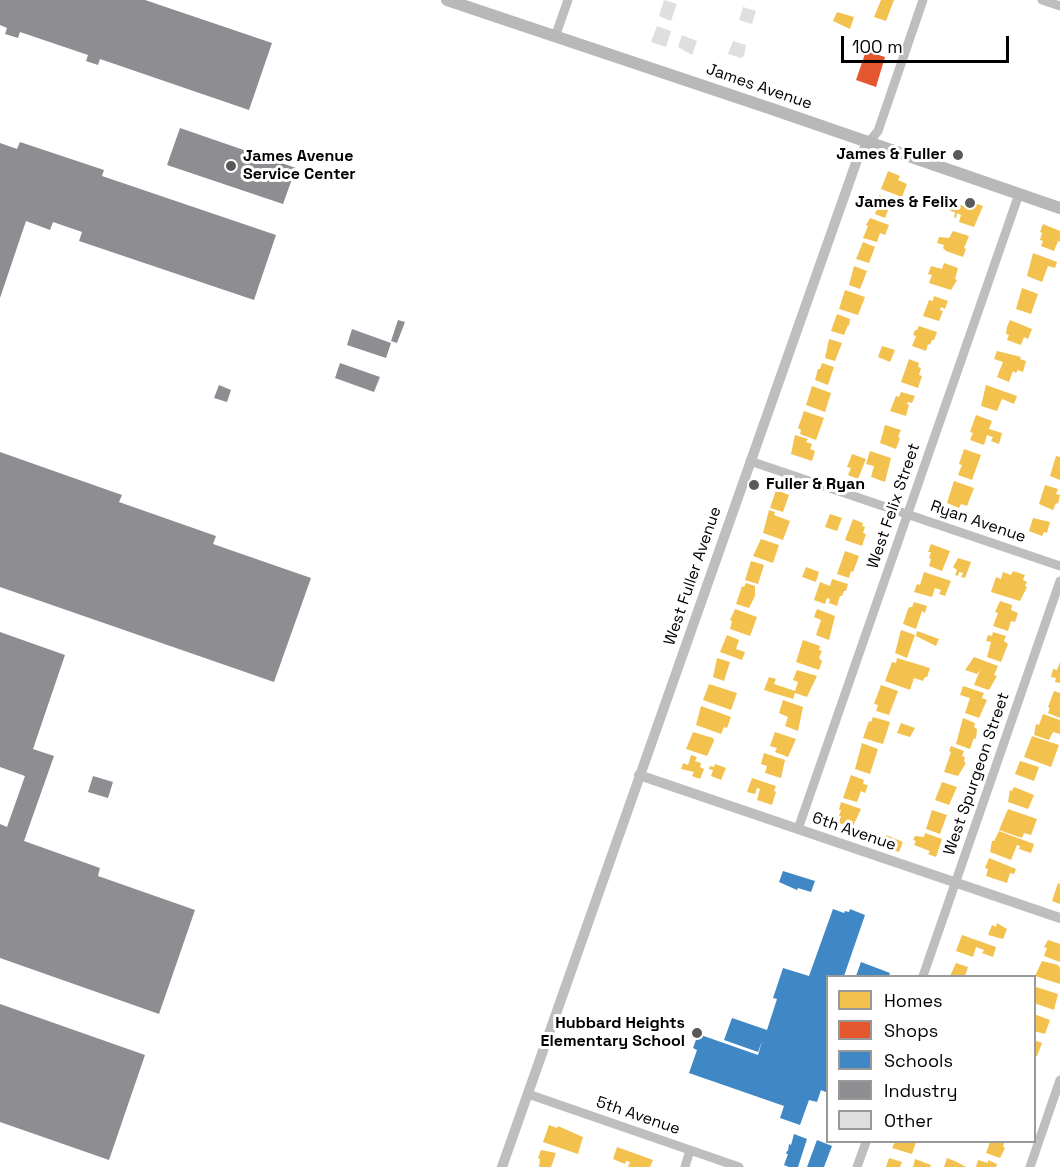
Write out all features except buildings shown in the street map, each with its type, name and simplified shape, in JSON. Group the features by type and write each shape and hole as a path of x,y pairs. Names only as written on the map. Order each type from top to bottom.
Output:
{"main road":[{"name":"James Avenue","path":"447,0 1060,208"}],"street":[{"path":"555,37 568,0"},
{"name":"West Fuller Avenue","path":"502,1167 857,160 878,131 923,0"},
{"path":"1042,0 1060,6"},
{"name":"West Felix Street","path":"798,829 1020,195"},
{"name":"Ryan Avenue","path":"750,461 1060,566"},
{"name":"West Spurgeon Street","path":"923,975 1060,581"},
{"name":"6th Avenue","path":"639,774 1060,918"},
{"path":"1030,1167 1060,1080"},
{"name":"5th Avenue","path":"528,1094 739,1167"},
{"path":"857,1167 866,1143"},
{"path":"685,1167 690,1150"}],"place":[{"name":"James & Fuller","path":"958,155"},
{"name":"James Avenue Service Center","path":"231,166"},
{"name":"James & Felix","path":"970,203"},
{"name":"Fuller & Ryan","path":"754,485"},
{"name":"Hubbard Heights Elementary School","path":"697,1033"}]}
